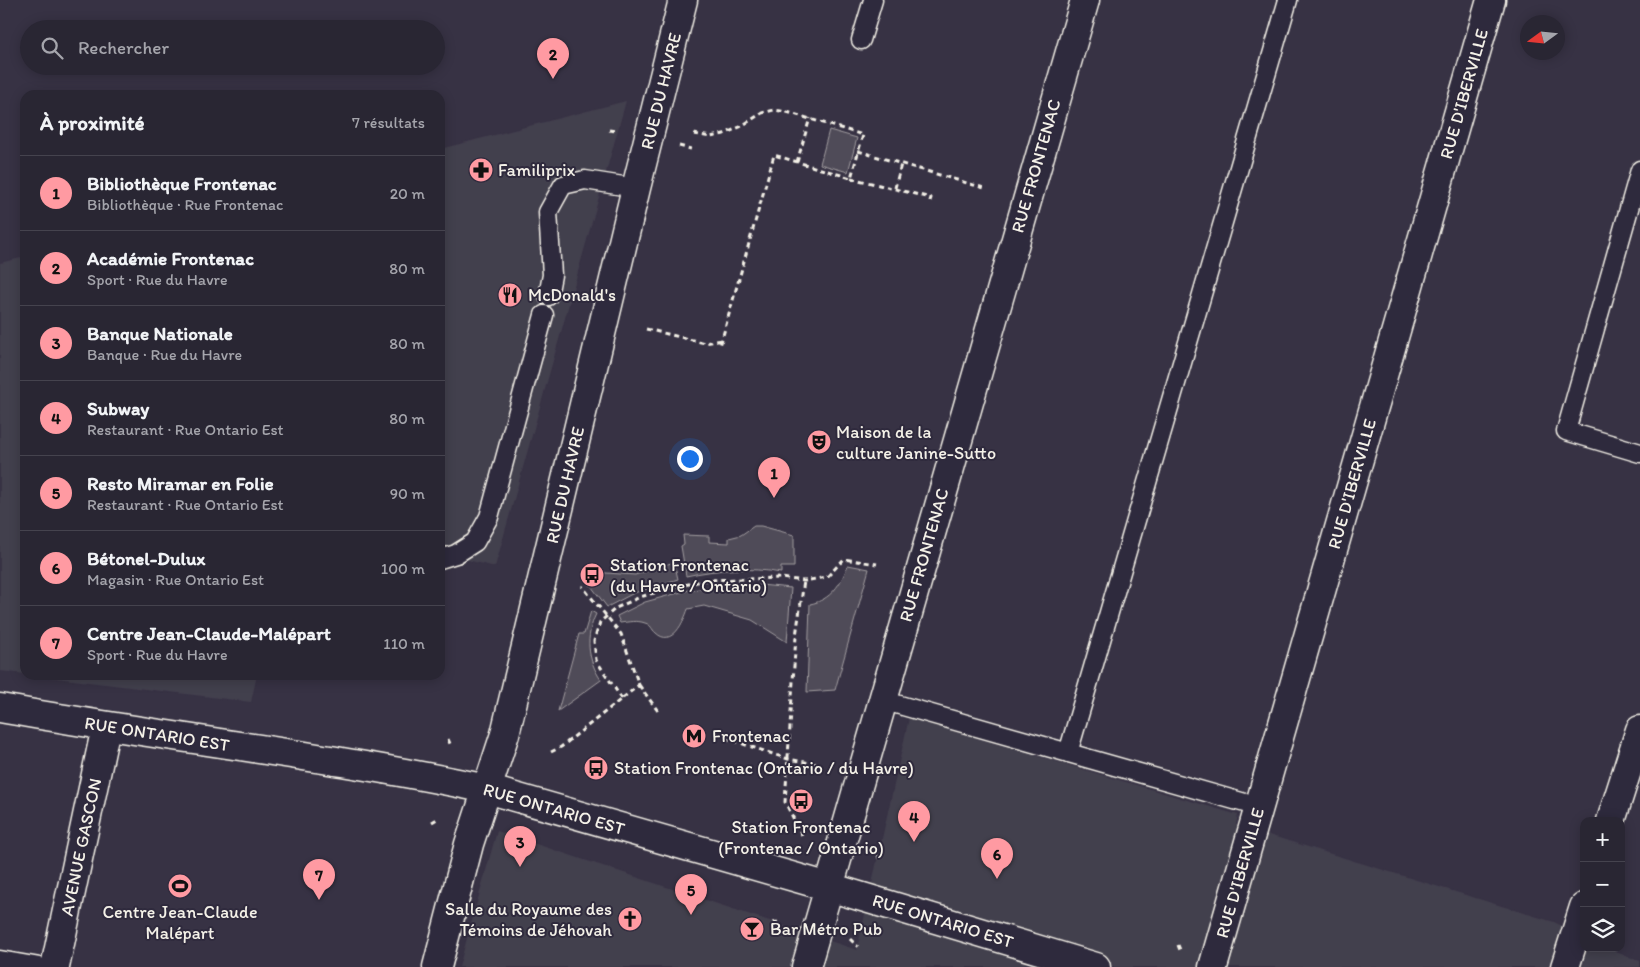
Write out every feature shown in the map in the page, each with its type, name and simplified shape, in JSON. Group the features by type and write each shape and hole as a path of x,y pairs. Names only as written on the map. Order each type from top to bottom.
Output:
{"main road":[{"name":"RUE DU HAVRE","path":"437,967 469,844 505,734 683,0"},
{"name":"RUE FRONTENAC","path":"806,967 1085,0"},
{"name":"RUE D'IBERVILLE","path":"1213,967 1491,0"},
{"name":"RUE ONTARIO EST","path":"0,708 106,727 422,776 487,790 829,887 1096,967"},
{"name":"AVENUE GASCON","path":"55,967 106,727"},
{"path":"1612,817 1640,730"},
{"path":"1565,967 1580,920"}],"lane":[{"path":"861,40 873,0"},
{"path":"1068,753 1288,0"},
{"path":"1640,170 1566,431 1640,453"},
{"path":"548,296 552,275 548,212 563,185 585,180 636,188"},
{"path":"445,557 456,554 475,542 489,516 544,315"},
{"path":"882,700 1259,807"},
{"path":"0,960 40,967"}],"path":[{"path":"694,134 711,137 724,134 740,127 762,113 774,110 810,118 863,135 851,178"},
{"path":"797,162 810,118"},
{"path":"858,151 984,188"},
{"path":"720,346 774,155 851,178 931,198 929,204"},
{"path":"895,188 902,164"},
{"path":"646,329 705,343 722,340"},
{"path":"622,698 596,660 594,641 600,622 616,608 640,597 706,580 781,578 804,582 827,577 844,559 876,564"},
{"path":"802,835 786,802 796,636 804,582"},
{"path":"582,586 620,634 639,685 658,711"},
{"path":"551,752 561,747 639,685"},
{"path":"725,738 788,759 816,764"},
{"path":"448,739 451,746"},
{"path":"432,822 437,819"},
{"path":"876,857 883,856"},
{"path":"773,923 778,922"},
{"path":"850,939 858,947"},
{"path":"1178,945 1180,950"}],"shaded area":[{"path":"626,101 495,567 445,554 445,148"},
{"path":"829,130 857,138 848,172 820,164"},
{"path":"20,258 20,673 0,671 0,263"},
{"path":"754,526 761,526 794,535 794,567 781,567 781,573 734,570 686,576 681,546 684,544 683,535 709,536 709,542 729,543 729,538 741,535"},
{"path":"674,562 678,579 634,593 607,607 588,582 592,572 635,575"},
{"path":"848,565 869,569 835,690 807,692 810,604 824,599 834,590 842,579"},
{"path":"760,585 791,588 787,642 752,620 704,606 688,609 680,626 672,635 667,637 662,637 654,632 649,625 642,622 620,623 617,616 645,602 689,590"},
{"path":"591,611 596,614 590,631 590,656 601,680 558,711 579,634 584,634"},
{"path":"73,680 256,680 251,702"},
{"path":"909,718 1238,815 1236,825 1554,922 1580,935 1580,952 1616,952 1640,961 1640,967 1115,967 1035,940 1024,967 459,967 497,831 857,950"}],"place":[{"name":"Académie Frontenac","path":"553,79"},
{"name":"Familiprix","path":"481,170"},
{"name":"McDonald's","path":"510,295"},
{"name":"Maison de la culture Janine-Sutto","path":"819,442"},
{"name":"Bibliothèque Frontenac","path":"774,498"},
{"name":"Station Frontenac (du Havre / Ontario)","path":"592,575"},
{"name":"Frontenac","path":"694,736"},
{"name":"Station Frontenac (Ontario / du Havre)","path":"596,768"},
{"name":"Station Frontenac (Frontenac / Ontario)","path":"801,801"},
{"name":"Subway","path":"914,842"},
{"name":"Banque Nationale","path":"520,867"},
{"name":"Bétonel-Dulux","path":"997,879"},
{"name":"Centre Jean-Claude Malépart","path":"180,886"},
{"name":"Centre Jean-Claude-Malépart","path":"319,900"},
{"name":"Resto Miramar en Folie","path":"691,915"},
{"name":"Salle du Royaume des Témoins de Jéhovah","path":"630,919"},
{"name":"Bar Métro Pub","path":"752,929"}]}
